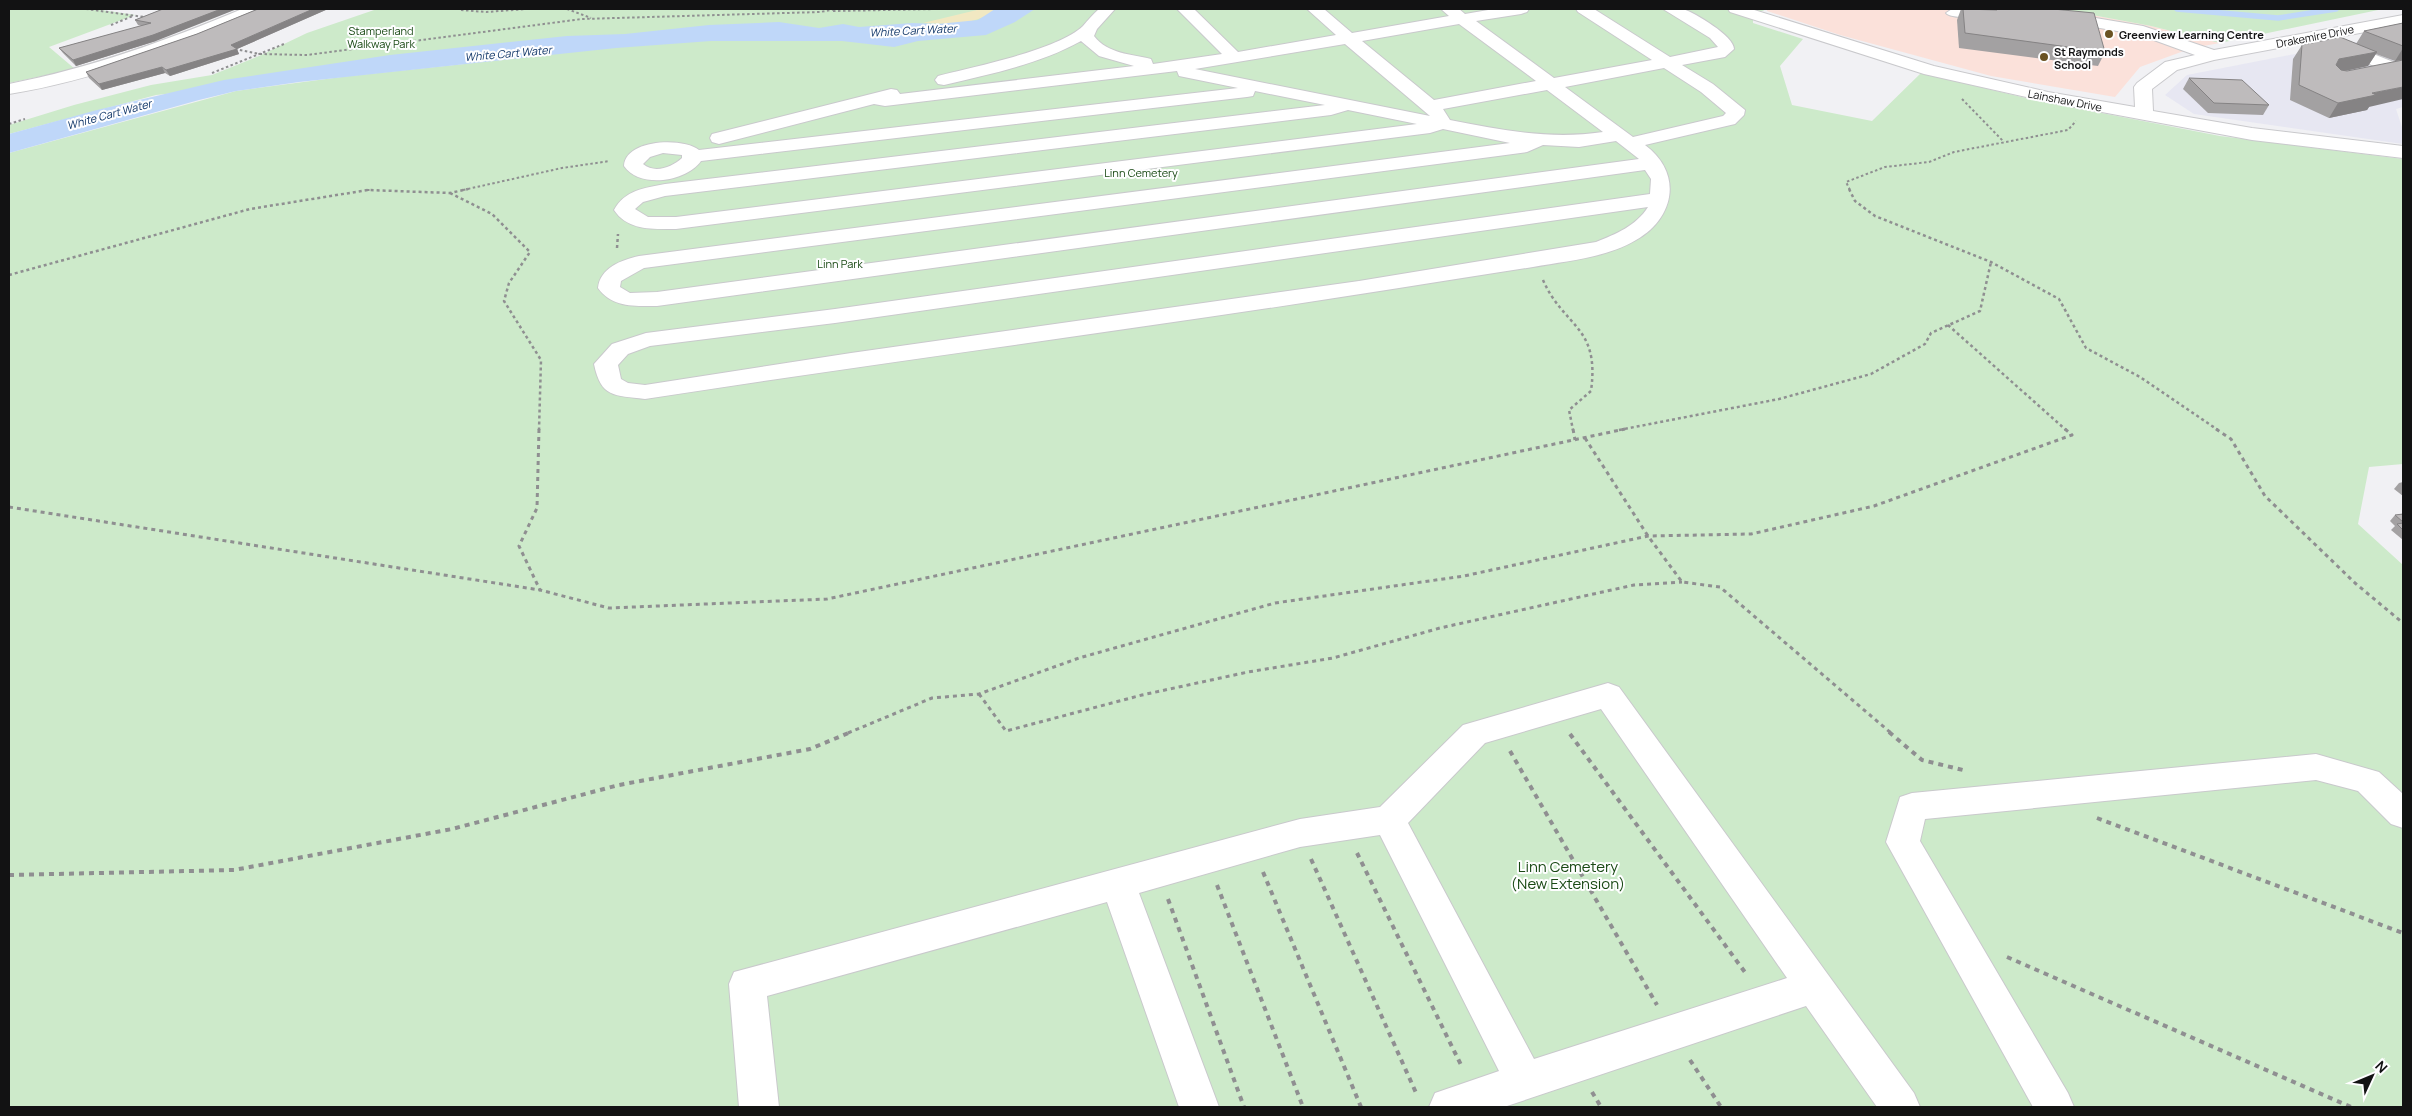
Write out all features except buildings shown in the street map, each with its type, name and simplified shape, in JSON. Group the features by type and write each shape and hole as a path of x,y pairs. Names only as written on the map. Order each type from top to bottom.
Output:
{"street":[{"path":"9,89 76,75 157,50 255,9"},
{"path":"690,152 874,98 1028,59 1058,48 1088,30 1108,9"},
{"path":"1184,9 1234,57"},
{"path":"1315,9 1431,106 1441,118 1440,124"},
{"path":"874,98 885,101 1167,68 1350,38 1455,13 1521,9"},
{"path":"1440,124 1430,128 676,223 646,223 632,219 624,210 627,203 640,195 664,190 1297,104 1342,108 1346,105 1518,139 1539,140 1625,139 1712,125 1729,120 1735,115 1736,110 1728,102 1584,9"},
{"path":"1431,106 1719,53 1726,49 1726,44 1716,35 1672,9"},
{"name":"Lainshaw Drive","path":"1740,10 1930,70 2048,97 2252,134 2403,152"},
{"path":"1954,13 1985,10 2011,12"},
{"path":"1455,13 1645,154 1661,178 1660,199 1659,204 1650,220 1629,236 1602,247 1359,288 860,359 645,392 622,390 610,382 606,364 620,349 646,340 835,316 1660,199"},
{"path":"2046,15 2090,20 2143,31 2213,55"},
{"name":"Drakemire Drive","path":"2144,115 2143,87 2171,66 2213,55 2403,20"},
{"path":"1088,30 1086,36 1091,45 1105,54 1266,88 1297,104"},
{"path":"2314,37 2398,67"},
{"path":"1028,59 1119,57"},
{"path":"1112,74 1120,69 1123,63 1119,57"},
{"path":"2366,73 2398,67"},
{"path":"1208,96 1216,91 1219,79"},
{"path":"690,152 688,164 681,168 652,174 637,170 634,162 637,157 661,147 690,152 1208,96 1266,88"},
{"path":"1376,134 1391,125 1392,115"},
{"path":"1539,140 1527,146 1498,150 639,262 623,269 610,278 609,288 614,295 620,298 657,299 1651,163"},
{"path":"758,1107 747,984 1300,833 1343,825 1389,820 1474,734 1608,696 1900,1107"},
{"path":"2054,1107 1903,842 1912,807 2316,767 2368,781 2403,814"},
{"path":"1389,820 1525,1081"},
{"path":"1118,884 1199,1107"},
{"path":"1448,1101 1525,1081 1814,986"}],"path":[{"path":"86,9 151,18"},
{"path":"461,10 486,12 527,9"},
{"path":"567,9 592,19"},
{"path":"832,11 836,9"},
{"path":"260,54 308,55 592,19 939,9"},
{"path":"111,25 133,16"},
{"path":"212,74 284,44"},
{"path":"1930,70 1983,119 2004,142"},
{"path":"2048,97 2080,118 2068,130 1954,152 1929,162 1885,167 1846,182 1855,202 1876,216 1991,262 2059,299 2086,348 2140,377 2231,439 2265,496 2356,583 2403,623"},
{"path":"9,124 25,119"},
{"path":"9,275 250,209 368,190 450,193 562,168 637,157"},
{"path":"450,193 492,214 530,252 509,283 504,301 541,360 537,508 519,546 540,590"},
{"path":"623,269 617,258 618,229 632,219"},
{"path":"1533,260 1548,293 1584,334 1594,370 1591,391 1569,410 1575,440"},
{"path":"9,507 540,590 609,608 827,599 1651,423 1779,399 1871,374 1925,344 1931,333 1980,310 1991,262"},
{"path":"9,875 234,870 452,829 619,786 810,749 932,698 979,694 1079,658 1275,603 1464,576 1648,536 1751,534 1865,508 2072,435 1948,325"},
{"path":"1585,438 1648,536 1682,582"},
{"path":"979,694 1006,731 1142,695 1248,672 1333,658 1440,628 1634,585 1682,582 1720,587 1922,760 1968,772"},
{"path":"1554,711 1767,1001"},
{"path":"1497,728 1672,1033 1721,1107"},
{"path":"2052,793 2098,818 2403,933"},
{"path":"1343,825 1448,1101"},
{"path":"1300,833 1448,1101"},
{"path":"1252,846 1361,1107"},
{"path":"1207,859 1303,1107"},
{"path":"1159,872 1244,1107"},
{"path":"2001,954 2351,1107"}],"shaded area":[{"name":"St Raymonds School","path":"1767,9 2030,9 2087,14 2151,26 2220,43 2192,48 2140,67 2115,97 1991,76 1840,35 1767,11"},
{"path":"2403,33 2403,107 2396,109 2403,130 2403,144 2194,114 2165,95 2187,75"}],"green space":[{"path":"9,9 95,9 135,15 49,47 75,69 9,83"},
{"path":"377,9 1767,9 1753,15 1753,23 1803,39 1780,66 1792,105 1872,121 1921,73 2030,99 2220,136 2403,159 2403,464 2369,467 2358,524 2403,565 2403,1107 9,1107 9,153 236,91 349,76 588,51 156,95 9,134 9,125 74,105 151,85 212,75 259,56 307,33"},
{"path":"2030,9 2383,9 2220,43 2151,26 2087,14"}],"sand":[{"path":"981,9 995,9 988,15 961,23 923,23"}],"water":[{"name":"White Cart Water","path":"995,9 1035,9 1015,22 986,35 918,41 894,47 842,41 711,41 616,48 299,82 236,91 199,100 9,153 9,134 97,110 224,80 390,55 567,36 625,34 709,25 779,22 819,28 843,24 859,27 912,23 938,24 978,20"}],"waterway":[{"path":"2177,9 2278,18 2336,9"}],"place":[{"name":"Greenview Learning Centre","path":"2109,34"},
{"name":"St Raymonds School","path":"2044,57"}],"park label":[{"name":"Stamperland Walkway Park","path":"381,36"},
{"name":"Linn Cemetery","path":"1141,172"},
{"name":"Linn Park","path":"840,263"},
{"name":"Linn Cemetery (New Extension)","path":"1568,874"}]}
